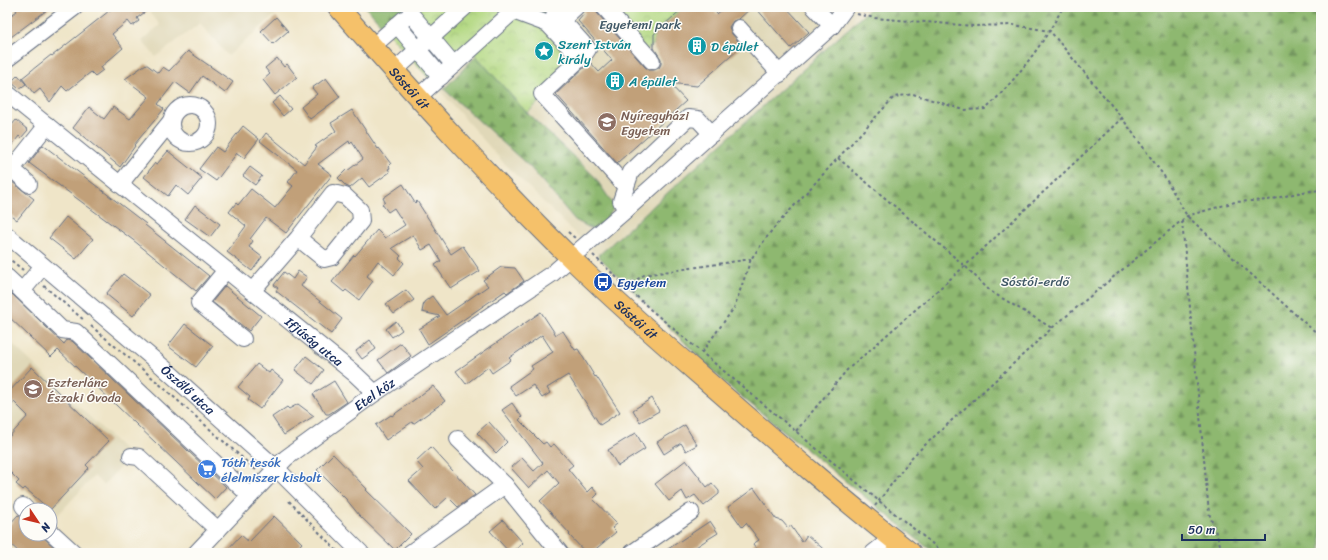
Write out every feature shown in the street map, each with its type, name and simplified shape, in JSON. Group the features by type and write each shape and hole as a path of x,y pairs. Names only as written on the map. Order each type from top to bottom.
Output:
{"main road":[{"name":"Sóstói út","path":"338,7 394,71 530,216 577,252 660,340 866,517 911,553"}],"street":[{"path":"7,59 75,7"},
{"path":"394,71 465,7"},
{"path":"418,97 515,9 554,15 576,7"},
{"path":"604,7 652,61"},
{"path":"814,7 832,26"},
{"name":"Etel köz","path":"196,553 286,458 375,393 554,273 780,74 832,26 844,9"},
{"path":"381,40 413,10 431,38 454,65"},
{"path":"554,15 588,49 542,94 626,187"},
{"path":"396,25 441,77"},
{"path":"738,28 780,74"},
{"name":"Ifjúság utca","path":"7,93 355,374 375,393"},
{"path":"626,210 621,202 631,172 688,118 698,119 712,134"},
{"path":"120,184 171,121"},
{"path":"29,184 12,169 47,125"},
{"name":"Ószőlő utca","path":"7,235 38,272 163,366 272,474 361,553"},
{"path":"252,291 298,238"},
{"path":"226,270 199,304 243,339"},
{"path":"22,291 38,272"},
{"path":"7,277 62,330 76,332 250,496"},
{"path":"458,439 505,485 560,553"},
{"path":"131,456 139,457 218,530"},
{"path":"410,553 505,485"},
{"path":"632,553 691,512"},
{"path":"58,538 74,553"},
{"path":"873,553 892,538"}],"path":[{"path":"702,352 734,308 751,259 772,230 894,97 913,94 964,110 986,109 1006,90 1050,31 1063,7"},
{"path":"844,9 875,18 973,26 1013,25 1050,31 1122,118 1164,176 1187,216 1321,336"},
{"path":"796,431 847,370 965,266 1122,118"},
{"path":"838,158 965,266 990,290 1052,328"},
{"path":"866,517 912,457 1052,328 1187,216 1235,202 1268,200 1302,192 1321,190"},
{"path":"1182,221 1209,513 1223,553"},
{"path":"567,231 577,252 627,286 651,310 879,501 944,553"},
{"path":"7,257 38,272 142,369 272,474"},
{"path":"627,286 644,275 751,259"},
{"path":"284,497 339,553"}],"shaded area":[{"path":"146,7 284,7 228,56 200,23 156,57 142,41 160,25"},
{"name":"Nyíregyházi Egyetem","path":"366,7 872,7 598,256 502,161"},
{"name":"Eszterlánc Északi Óvoda","path":"7,339 131,456 103,485 94,476 58,515 58,502 38,502 7,473"}],"green space":[{"path":"366,7 410,7 385,29"},
{"name":"Egyetemi park","path":"410,7 555,7 587,58 527,113 471,50 433,83 385,29"},
{"name":"Egyetemi park","path":"601,7 684,7 654,34 654,44 643,53"},
{"name":"Sóstói-erdő","path":"872,7 1321,7 1321,553 934,553 727,385 598,256"},
{"path":"476,56 527,113 594,176 615,207 596,231 575,220 531,168 444,89"}],"building":[{"path":"14,7 51,7 7,40 7,18 17,11"},
{"path":"114,7 152,7 137,18 139,21 132,26 128,21 112,34 123,48 101,67 103,70 95,76 91,72 67,91 62,86 50,102 40,89 34,94 22,78"},
{"name":"A épület","path":"585,7 595,7 597,13 645,67 649,70 654,70 659,68 661,59 654,48 654,34 684,7 712,7 717,14 725,7 752,7 739,19 733,21 729,27 732,34 739,42 739,49 697,86 669,83 686,101 617,163 556,94 590,62 599,72 612,60 578,21 585,13"},
{"path":"755,7 786,7 809,32 791,48"},
{"path":"276,17 288,31 273,44 261,31"},
{"path":"188,51 233,82 225,93 202,76 190,93 175,82 158,104 164,109 134,145 135,146 120,167 73,128 89,107 104,119 113,107 130,119 149,97 125,79 146,64 158,73 163,67 169,71"},
{"path":"277,58 284,67 287,64 297,77 275,95 263,80 270,74 265,68"},
{"path":"18,75 26,84 19,89 11,82"},
{"path":"326,78 340,97 310,119 301,107 317,94 312,88"},
{"path":"280,96 291,109 283,116 272,103"},
{"path":"352,110 378,149 379,148 391,164 389,166 390,168 388,169 390,172 369,187 362,178 350,188 346,186 338,178 346,170 347,171 363,159 352,142 350,144 349,141 318,164 332,175 286,233 266,218 250,239 253,241 249,247 262,257 252,271 227,252 246,226 229,212 236,203 238,205 251,189 275,208 293,186 288,182 297,170 260,141 266,133 304,164 317,147 315,146 336,131 331,123"},
{"path":"16,120 28,130 21,138 19,136 12,145 7,141 7,131"},
{"path":"243,126 259,139 244,158 237,153 216,181 199,169 216,147 223,152"},
{"path":"43,145 146,224 145,225 209,276 196,291 133,240 29,163"},
{"path":"168,151 202,178 188,195 176,185 168,196 144,177 155,163 157,164"},
{"path":"250,167 262,176 255,185 243,176"},
{"path":"7,178 34,199 17,220 7,212"},
{"path":"403,184 415,203 417,201 451,254 463,246 480,271 451,289 435,265 441,261 431,245 422,250 413,235 392,248 401,256 399,258 404,263 394,275 378,261 367,276 373,281 359,300 346,290 344,292 332,282 377,230 385,238 405,225 394,208 388,212 382,204 385,202 383,198"},
{"path":"195,205 220,224 210,237 185,219"},
{"path":"66,217 93,239 76,259 49,238"},
{"path":"501,267 515,268 524,281 507,293 505,291 428,344 419,329 440,316 422,312 424,302 432,296 446,315 488,286 483,280"},
{"path":"298,271 307,277 301,286 342,319 331,334 276,291 278,288 274,285 284,272 293,279"},
{"path":"123,274 150,295 133,316 106,294"},
{"path":"225,286 261,316 249,331 212,302"},
{"path":"406,290 414,300 394,314 386,304"},
{"path":"12,294 64,344 67,340 72,341 226,487 215,499 58,350 51,357 7,315 7,299"},
{"path":"541,312 556,335 563,331 575,350 578,349 595,377 596,376 620,412 600,425 568,375 547,388 550,393 542,398 533,385 516,396 509,386 533,369 531,366 553,352 542,335 509,358 511,360 492,373 488,367 466,384 456,371"},
{"path":"396,321 402,330 392,337 386,329"},
{"path":"185,324 213,346 196,367 168,346"},
{"path":"370,340 376,349 362,359 356,351"},
{"path":"401,343 411,356 388,373 378,360"},
{"path":"306,356 324,370 313,384 295,370"},
{"path":"257,364 269,373 271,370 283,380 260,409 248,400 250,397 238,387"},
{"name":"Eszterlánc Északi Óvoda","path":"32,367 109,441 86,465 89,468 57,502 41,502 25,488 23,490 16,484 19,481 7,469 7,439 28,416 14,402 7,410 7,394"},
{"path":"334,381 347,402 329,414 326,414 313,394"},
{"path":"433,386 445,401 413,424 412,422 386,440 376,425 391,415 392,416"},
{"path":"652,398 659,411 640,422 633,410"},
{"path":"512,403 522,417 519,420 543,444 546,442 550,447 554,444 573,465 568,469 587,492 592,487 598,494 593,499 617,524 612,528 616,532 591,553 586,553 540,501 559,483 548,470 529,488 511,468 522,458 534,471 543,463 502,410"},
{"path":"298,404 314,416 284,435 272,417 287,407 289,409"},
{"path":"489,422 507,442 496,453 477,433"},
{"path":"685,425 697,445 686,451 681,443 664,454 657,442"},
{"path":"636,433 645,449 618,466 608,450"},
{"path":"431,447 475,495 458,507 448,497 435,509 409,481 423,469 416,461"},
{"path":"333,454 367,489 366,490 411,534 395,550 359,515 346,499 317,470"},
{"path":"686,460 707,487 712,483 719,491 719,494 704,506 695,495 687,500 682,491 669,501 655,484"},
{"path":"754,488 776,519 782,521 788,528 791,526 802,542 807,535 828,553 760,553 753,544 759,540 746,523 742,527 728,507"},
{"path":"18,515 18,542 48,542 60,553 20,553 7,541 7,527"},
{"path":"274,516 302,543 293,553 224,553 241,535 249,542"},
{"path":"503,520 523,543 512,553 510,553 490,531"},
{"path":"710,521 718,533 687,553 662,553"}],"place":[{"name":"D épület","path":"697,46"},
{"name":"Szent István király","path":"544,51"},
{"name":"A épület","path":"615,81"},
{"name":"Nyíregyházi Egyetem","path":"607,122"},
{"name":"Egyetem","path":"603,282"},
{"name":"Eszterlánc Északi Óvoda","path":"33,389"},
{"name":"Tóth tesók élelmiszer kisbolt","path":"207,469"}]}
